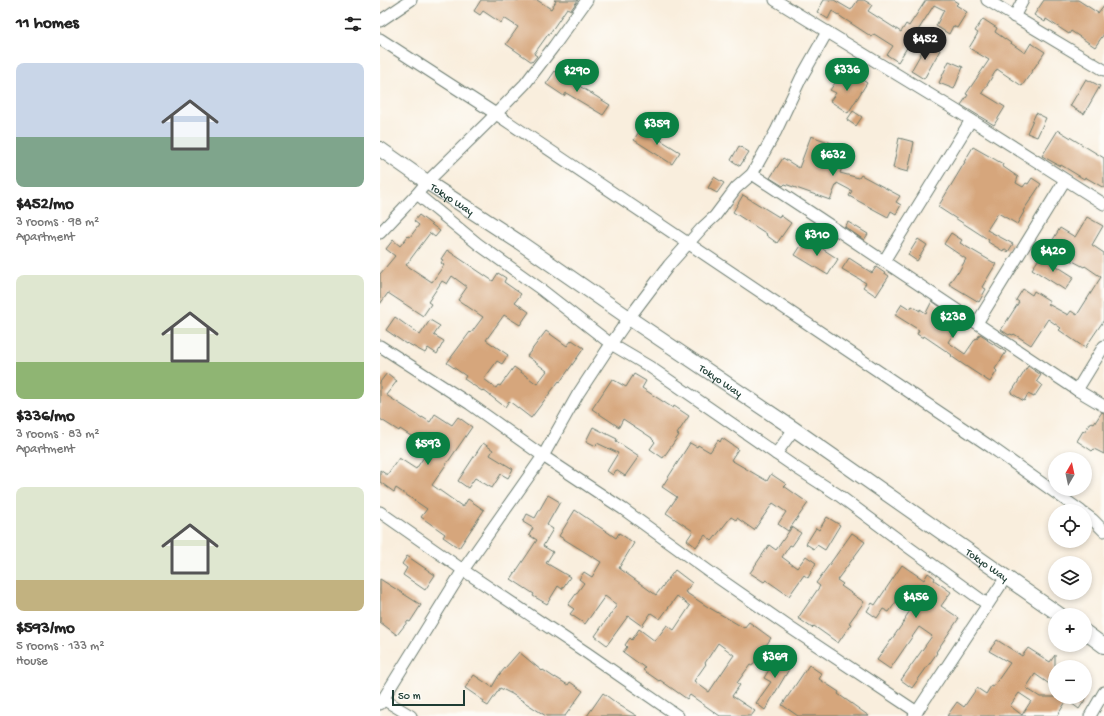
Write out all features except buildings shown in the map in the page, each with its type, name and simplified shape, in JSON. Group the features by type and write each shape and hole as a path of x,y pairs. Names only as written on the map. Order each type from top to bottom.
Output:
{"main road":[{"name":"Tokyo Way","path":"380,149 794,429 1050,608"},
{"path":"1092,637 1104,646"}],"street":[{"path":"380,21 411,0"},
{"path":"380,233 427,182 525,84 586,0"},
{"path":"775,0 971,120 1104,204"},
{"path":"987,0 1104,70"},
{"path":"1014,17 1023,0"},
{"path":"411,716 382,701 463,570 543,456 578,394 629,318 669,265 702,228 715,216 736,188 752,174 776,132 801,78 827,32"},
{"path":"380,39 496,114 991,447 1071,504"},
{"path":"884,261 971,120"},
{"path":"752,174 1077,390 1104,406"},
{"path":"977,323 1065,180"},
{"path":"417,194 478,244 538,287 611,344 650,367 847,501 988,604"},
{"path":"380,346 470,404 543,456 623,509 714,576 915,714 1006,577"},
{"path":"1077,390 1104,346"},
{"path":"776,454 794,429"},
{"path":"380,512 678,716"},
{"path":"1092,519 1104,531"},
{"path":"1090,716 1104,692"}]}
